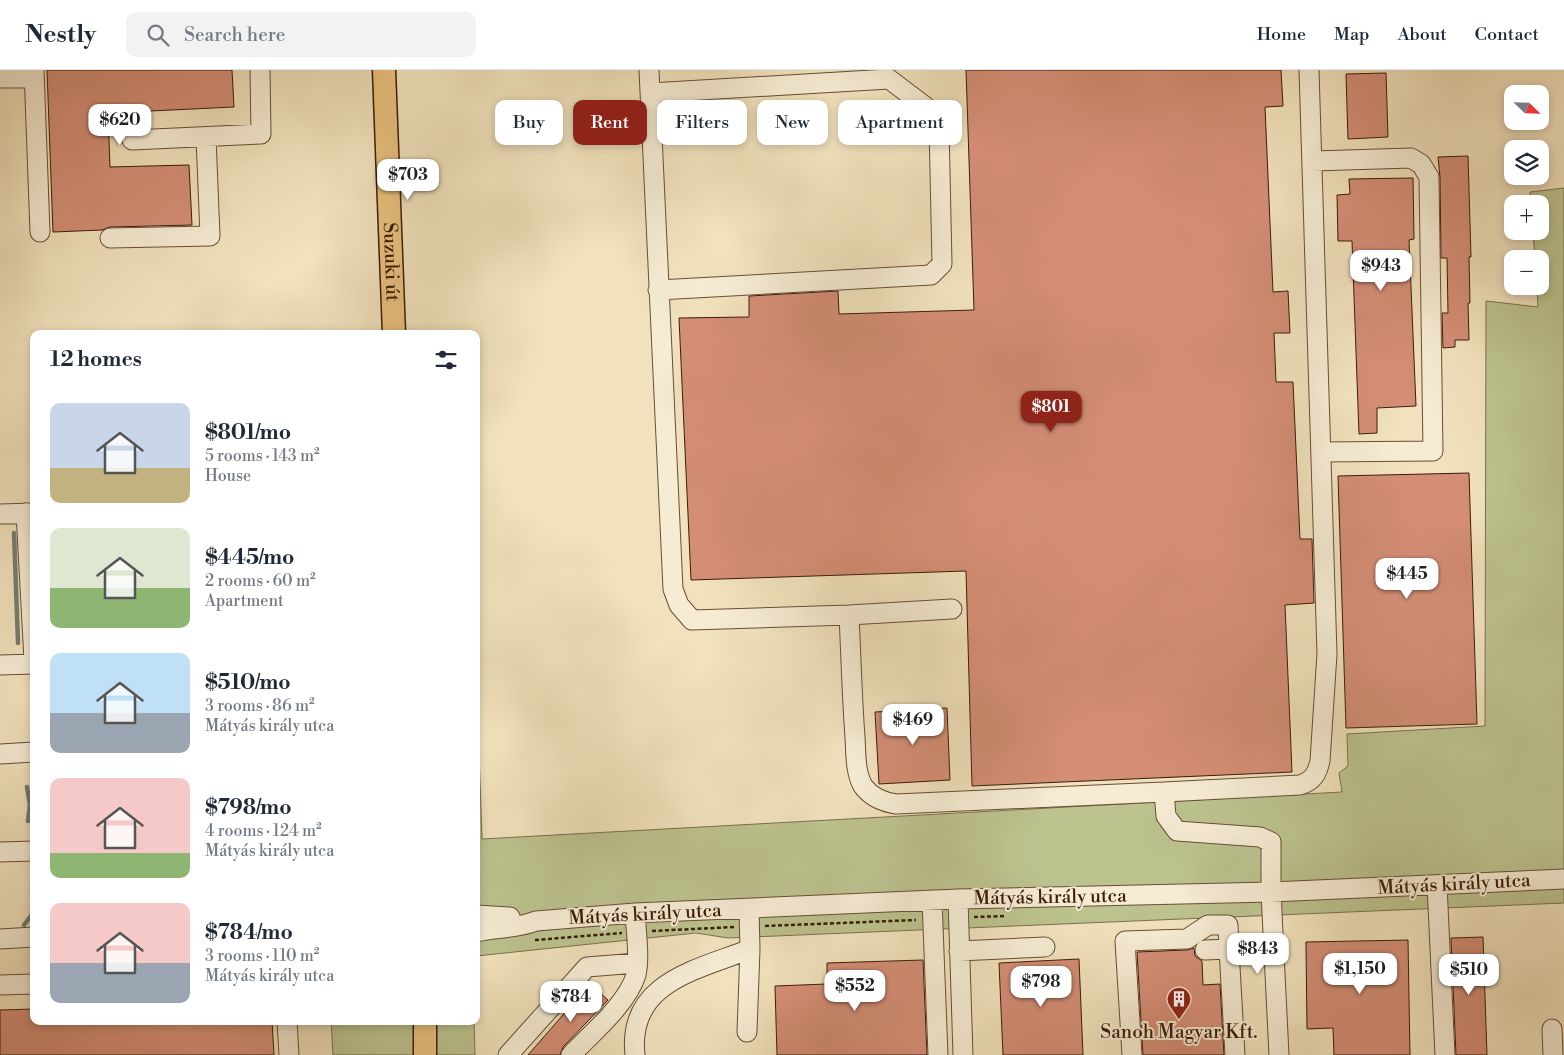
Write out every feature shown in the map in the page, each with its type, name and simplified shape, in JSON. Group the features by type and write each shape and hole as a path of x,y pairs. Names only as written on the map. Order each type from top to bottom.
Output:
{"main road":[{"name":"Suzuki út","path":"384,70 394,330"},
{"path":"424,1025 425,1055"}],"street":[{"path":"132,140 262,134 260,70"},
{"path":"649,70 673,589 679,605 692,620 849,615 952,609"},
{"path":"849,615 858,771 864,788 885,802 896,804 1300,785 1314,778 1320,761 1327,654 1309,70"},
{"path":"0,78 34,74 40,232"},
{"path":"650,93 888,75 926,107 938,126 942,264 931,275 658,290"},
{"path":"110,238 210,236 206,137"},
{"path":"1312,161 1411,158 1421,164 1429,177 1433,451 1321,452"},
{"path":"0,514 30,513"},
{"path":"0,665 30,664"},
{"path":"0,754 30,752"},
{"path":"1164,792 1166,816 1177,831 1260,837 1271,842 1271,892 1279,1055"},
{"path":"0,852 30,851"},
{"name":"Mátyás király utca","path":"480,916 524,917 536,921 635,922 749,918 932,900 958,908 1564,879"},
{"path":"1437,885 1444,1055"},
{"path":"932,900 938,1055"},
{"path":"958,908 963,1055"},
{"path":"748,1032 749,918"},
{"name":"Mátyás király utca","path":"480,931 525,926 536,921"},
{"path":"571,1055 625,997 636,974 635,922"},
{"path":"1132,1055 1126,941 1187,938 1208,925 1228,925 1234,1055"},
{"path":"0,939 30,937"},
{"path":"959,951 1045,946"},
{"path":"1205,950 1274,947"},
{"path":"635,1055 634,1041 638,1018 642,1009 657,991 682,976 750,949"},
{"path":"508,1055 587,967 637,963"},
{"path":"0,985 30,984"},
{"path":"288,1025 289,1055"},
{"path":"1552,1029 1553,1055"}],"path":[{"path":"958,908 1007,916"},
{"path":"526,940 635,922 749,918 933,919"}],"green space":[{"path":"1564,188 1564,903 728,938 696,933 480,956 480,781 482,839 1342,792 1339,773 1348,766 1347,734 1485,726 1486,301 1538,307 1537,295 1549,295 1549,250 1534,250 1534,240 1549,240 1549,195 1530,195 1530,192"},
{"path":"331,1025 474,1025 475,1055 333,1055"}],"building":[{"path":"47,70 232,70 234,107 108,113 110,167 189,165 192,225 110,227 102,230 53,232"},
{"path":"966,70 1281,70 1283,106 1265,107 1273,292 1288,291 1290,333 1274,333 1276,382 1293,382 1300,539 1312,539 1314,603 1285,605 1292,772 972,786 966,571 691,580 679,318 749,317 749,296 838,291 839,314 974,310"},
{"path":"1386,73 1388,137 1348,139 1346,74"},
{"path":"1468,156 1471,257 1469,257 1469,340 1455,340 1455,347 1443,348 1442,313 1448,313 1447,258 1441,258 1438,157"},
{"path":"1413,178 1414,239 1409,240 1416,406 1377,408 1377,433 1359,434 1352,241 1338,241 1337,195 1350,194 1349,179"},
{"path":"1469,473 1477,724 1346,728 1338,476"},
{"path":"947,708 950,780 879,784 875,712"},
{"path":"1483,937 1487,1055 1456,1055 1451,938"},
{"path":"1408,940 1410,1055 1334,1055 1333,1028 1307,1029 1306,942"},
{"name":"Sanoh Magyar Kft.","path":"1194,948 1195,956 1202,961 1203,985 1220,984 1224,1055 1143,1055 1137,952 1187,950"},
{"path":"1079,959 1083,1055 1003,1055 999,963"},
{"path":"923,960 927,1055 777,1055 775,986 827,984 827,963"},
{"path":"590,984 608,1000 563,1047 560,1055 528,1055"},
{"path":"30,1009 30,1025 272,1025 274,1055 0,1055 0,1010"}],"waterway":[{"path":"14,533 18,643"},
{"path":"27,787 30,805 28,821"},
{"path":"24,925 30,917"}],"place":[{"name":"Sanoh Magyar Kft.","path":"1179,1020"}]}
